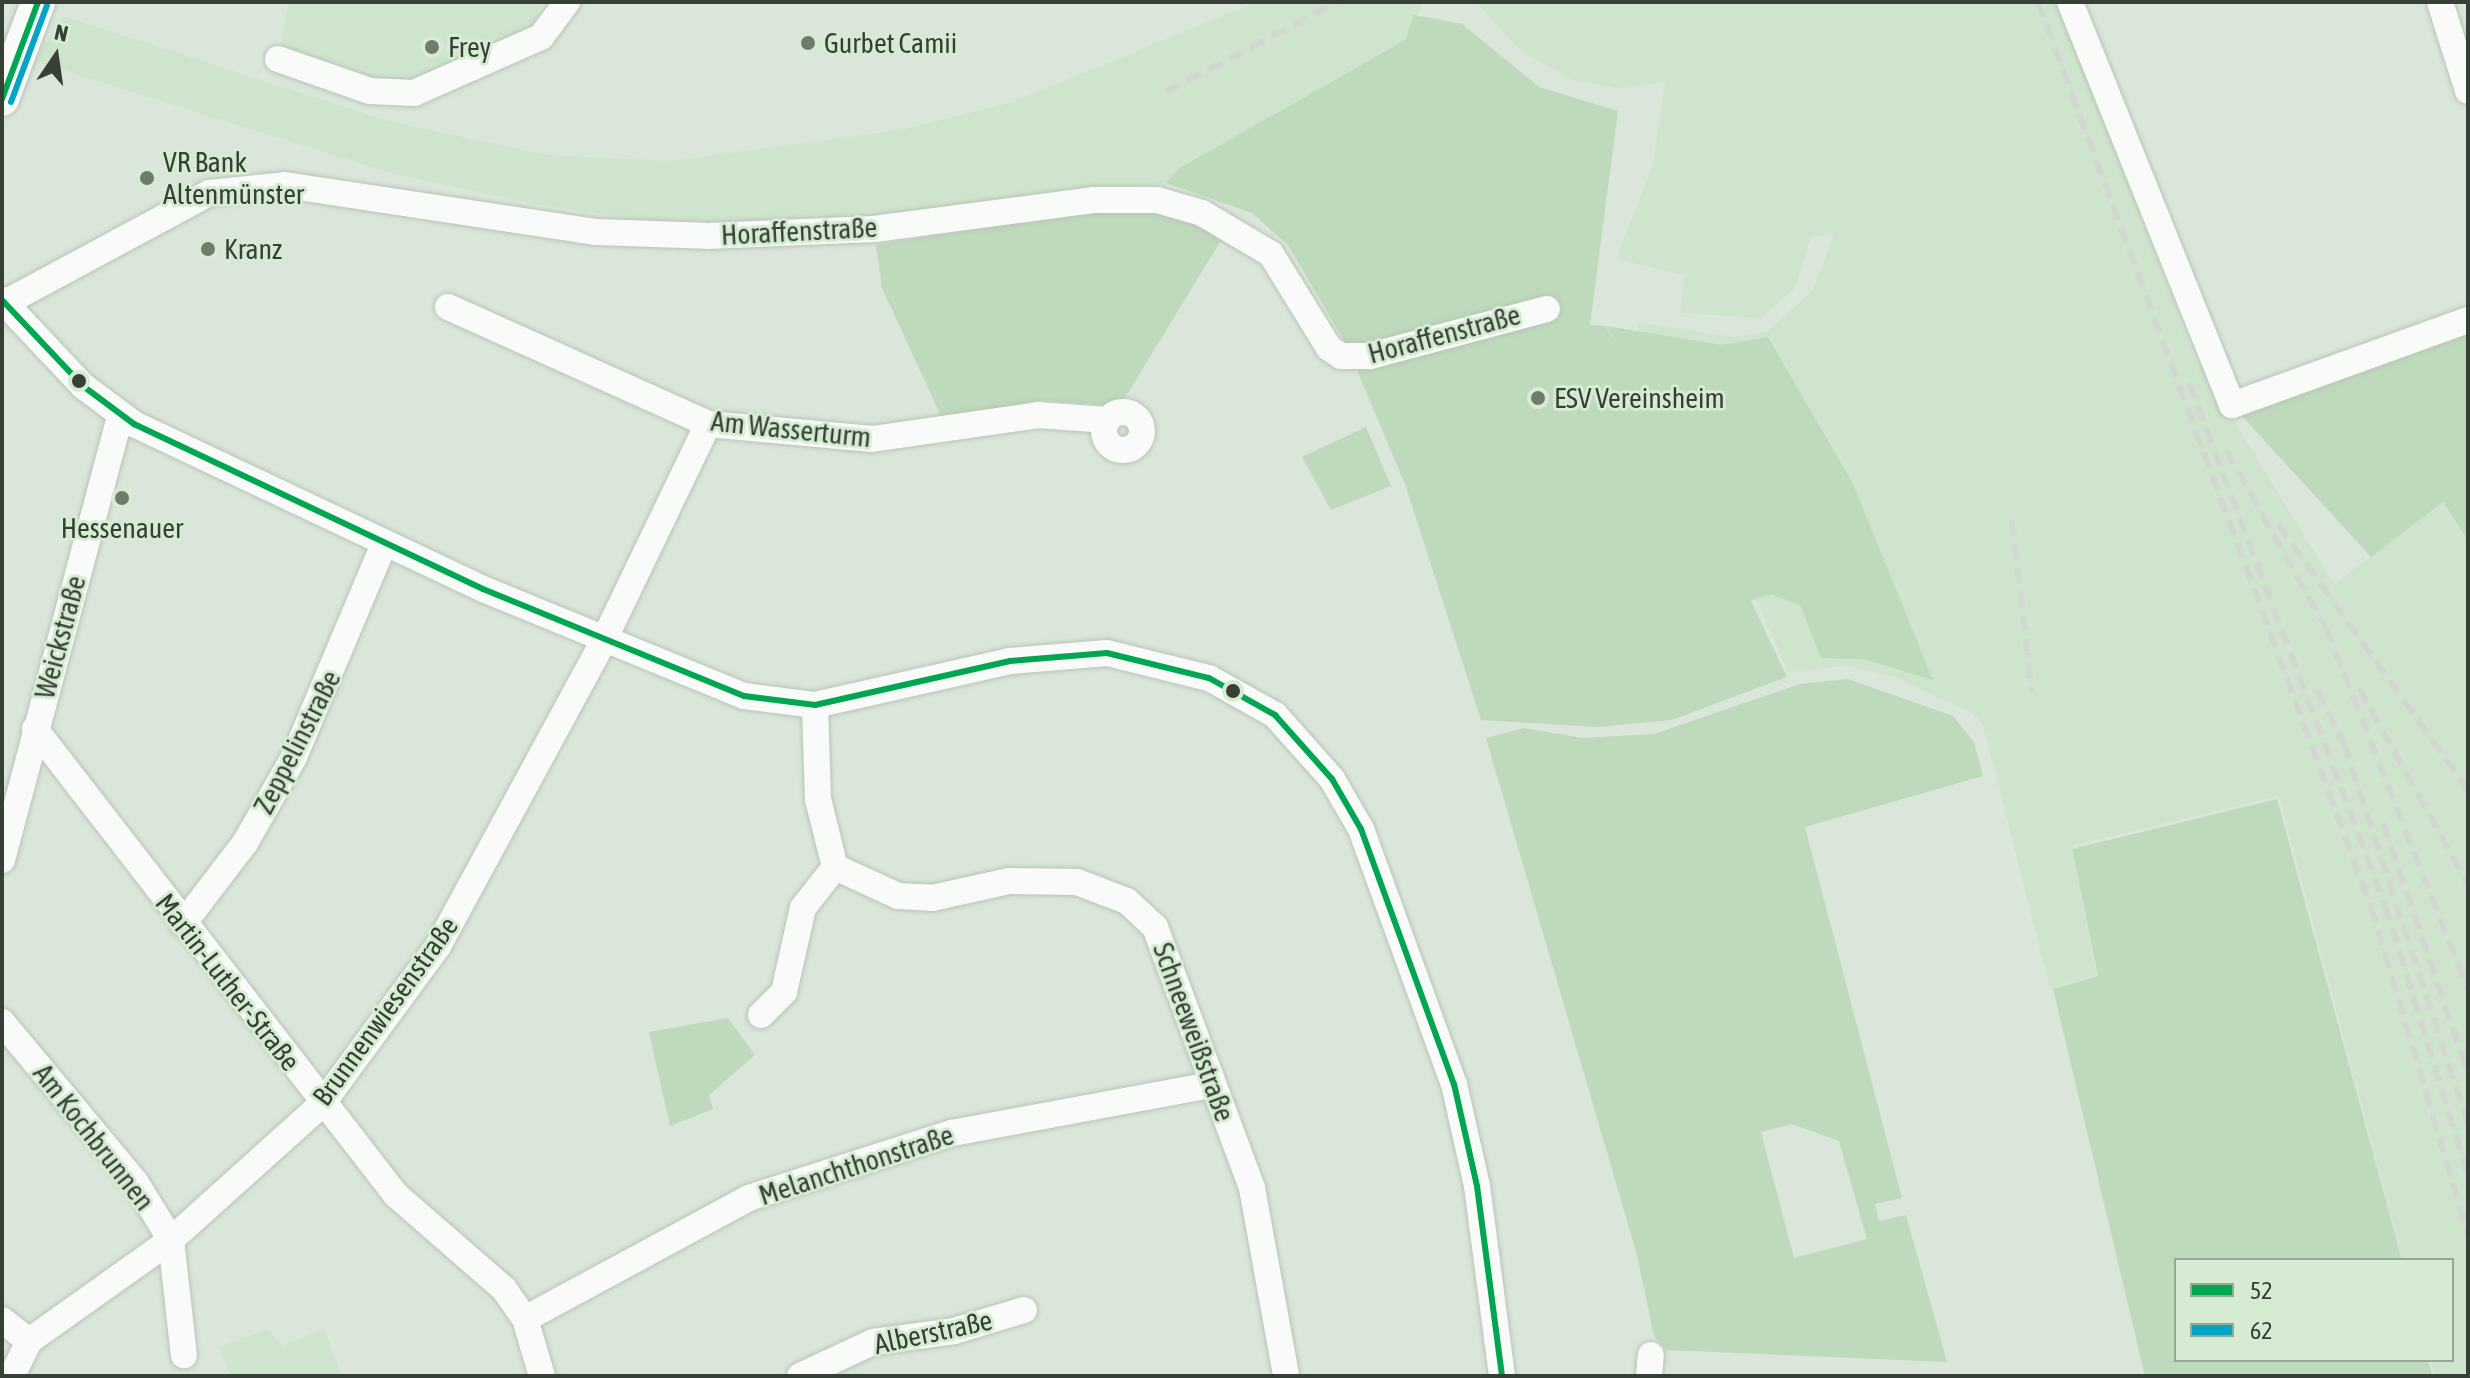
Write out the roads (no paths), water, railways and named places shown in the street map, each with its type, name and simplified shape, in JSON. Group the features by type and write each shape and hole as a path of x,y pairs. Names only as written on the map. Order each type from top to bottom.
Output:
{"main road":[{"path":"2,99 38,2"}],"street":[{"path":"278,59 370,91 414,93 541,37 567,2"},
{"path":"2070,2 2232,405 2468,320"},
{"path":"2440,2 2468,91"},
{"name":"Horaffenstraße","path":"4,302 209,193 285,185 596,232 708,236 874,229 1093,200 1157,200 1202,213 1271,254 1329,348 1341,356 1370,356 1547,309"},
{"path":"4,302 120,416 384,544 604,640 744,696 815,705 1010,661 1107,653 1209,678 1275,715 1332,779 1361,829 1454,1084 1477,1186 1502,1376"},
{"name":"Am Wasserturm","path":"448,307 708,424 874,439 1038,415 1107,420"},
{"name":"Weickstraße","path":"2,860 120,416"},
{"name":"Brunnenwiesenstraße","path":"12,1376 29,1341 171,1240 322,1104 438,946 604,640 708,424"},
{"name":"Zeppelinstraße","path":"183,924 245,843 294,757 384,544"},
{"path":"761,1015 784,992 803,908 835,867 818,799 815,705"},
{"name":"Martin-Luther-Straße","path":"35,729 322,1104 396,1195 504,1289 525,1319 542,1376"},
{"name":"Schneeweißstraße","path":"835,867 898,896 932,898 1042,879 1127,901 1155,927 1180,980 1212,1085 1252,1188 1286,1376"},
{"name":"Am Kochbrunnen","path":"2,1022 136,1183 171,1240 184,1355"},
{"name":"Melanchthonstraße","path":"525,1319 749,1198 952,1133 1212,1085"},
{"name":"Alberstraße","path":"800,1376 873,1342 954,1331 1024,1310"},
{"path":"2,1320 29,1341"}],"railway":[{"path":"1165,92 1338,2"},
{"path":"2038,2 2371,907 2468,1235"},
{"path":"2189,383 2385,905 2468,1175"},
{"path":"2226,450 2326,628 2468,990"},
{"path":"2012,520 2032,693"},
{"path":"2278,524 2468,790"},
{"path":"2359,688 2468,885"},
{"path":"2317,690 2344,744 2468,1124"},
{"path":"2383,823 2468,1072"}],"place":[{"name":"Gurbet Camii","path":"808,43"},
{"name":"Frey","path":"432,47"},
{"name":"VR Bank Altenmünster","path":"147,178"},
{"name":"Kranz","path":"208,249"},
{"name":"ESV Vereinsheim","path":"1538,398"},
{"name":"Hessenauer","path":"122,498"}]}
